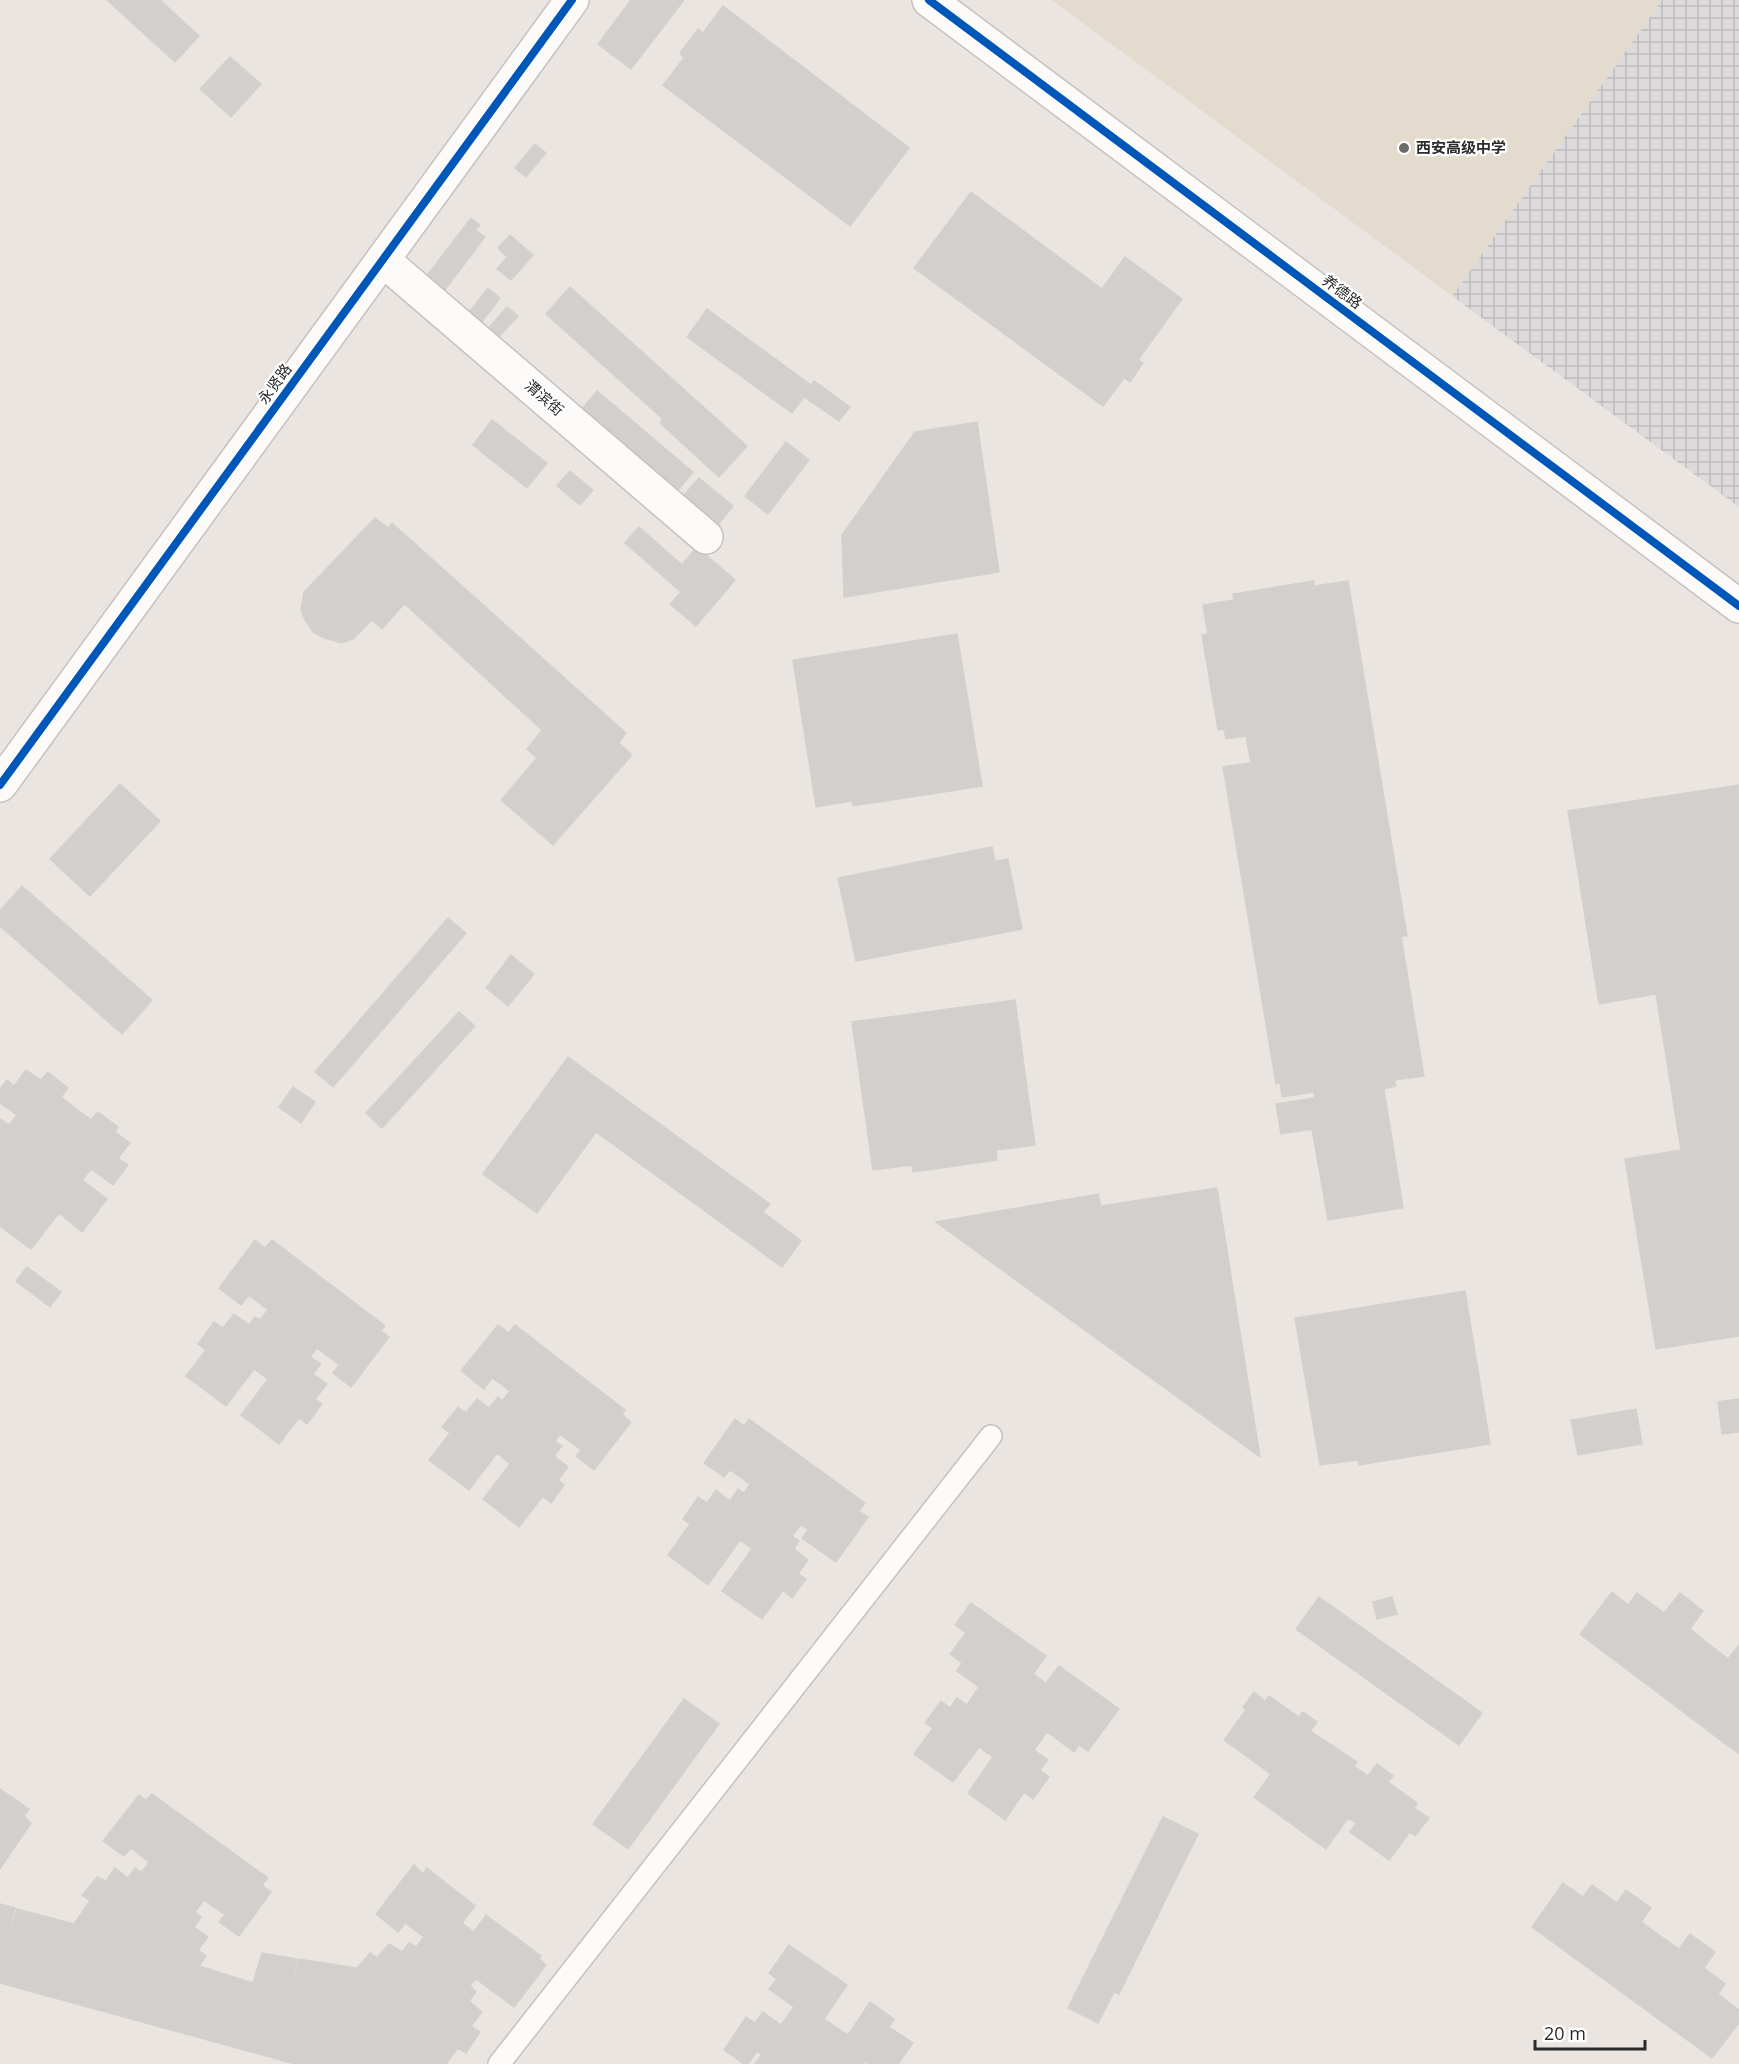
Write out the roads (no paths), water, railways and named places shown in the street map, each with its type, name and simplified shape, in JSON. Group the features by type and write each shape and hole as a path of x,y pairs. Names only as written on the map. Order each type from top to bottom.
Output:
{"street":[{"name":"永贤路","path":"0,785 572,0"},
{"name":"养德路","path":"929,0 1739,606"},
{"name":"渭滨街","path":"382,260 706,537"}],"lane":[{"path":"499,2064 991,1436"}],"place":[{"name":"西安高级中学","path":"1404,148"}]}
